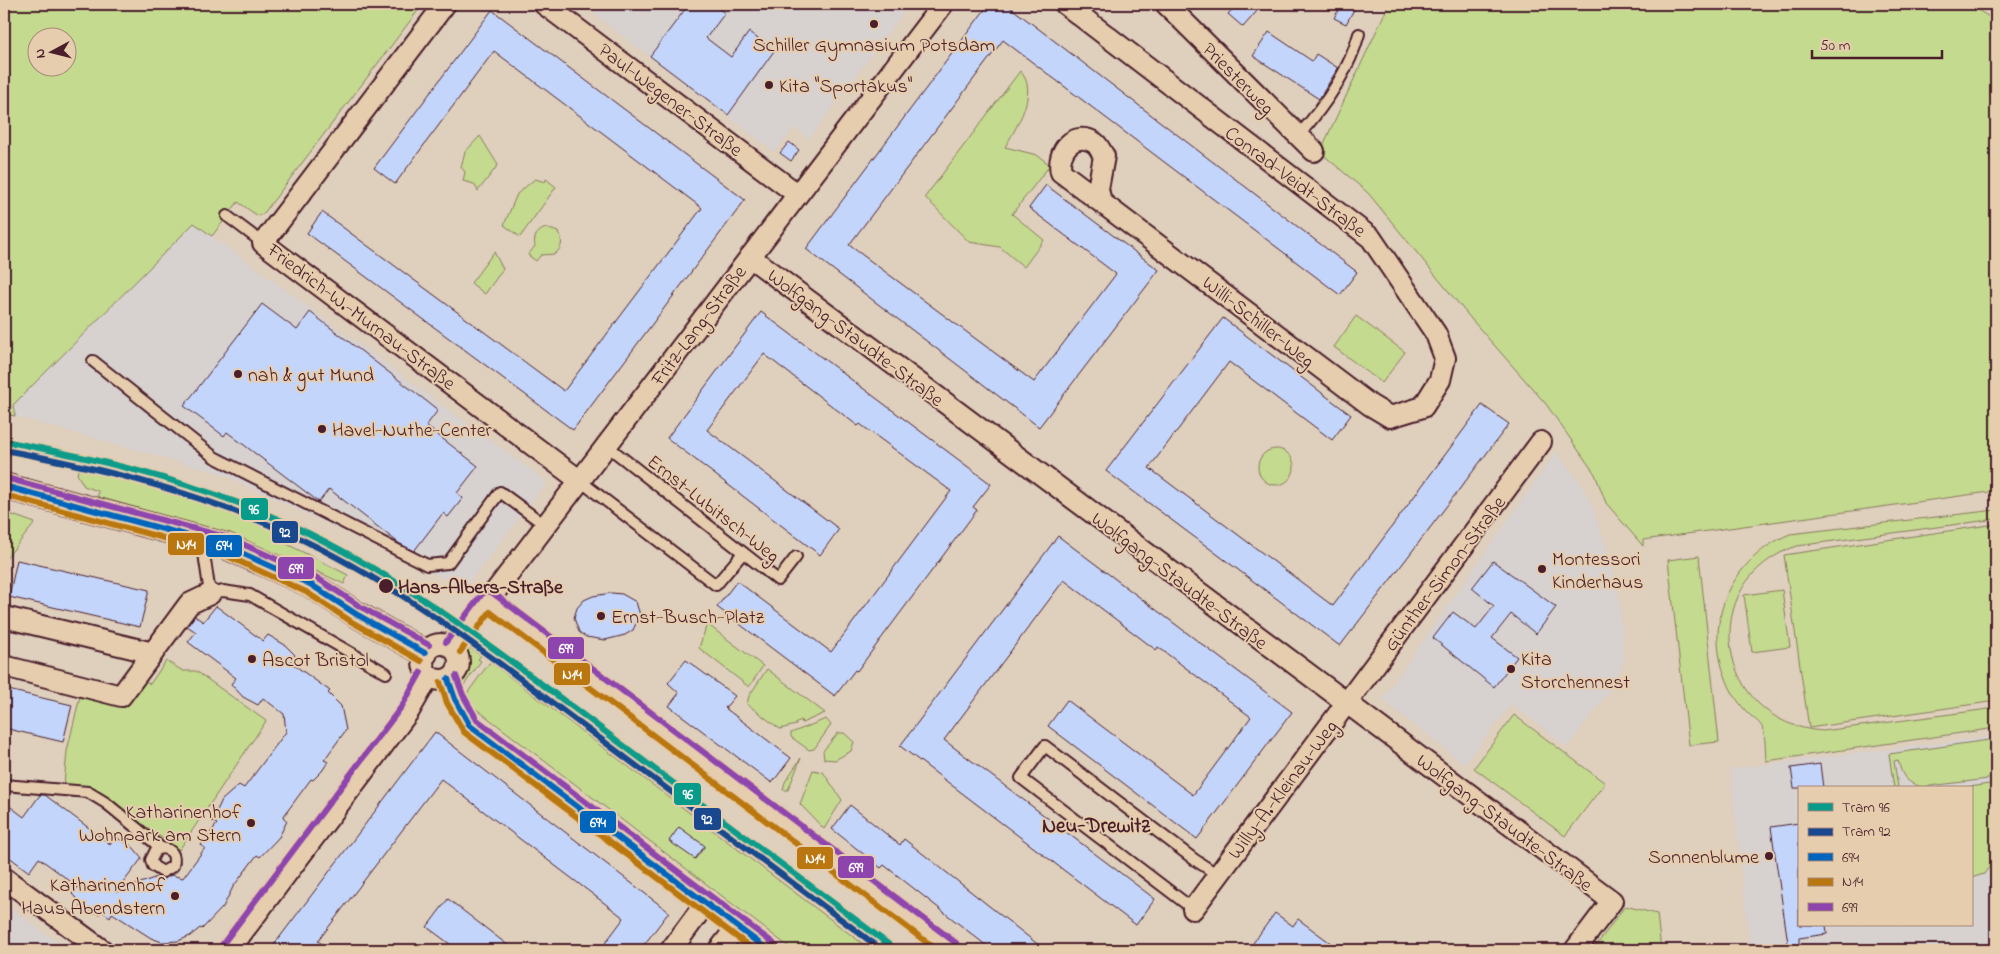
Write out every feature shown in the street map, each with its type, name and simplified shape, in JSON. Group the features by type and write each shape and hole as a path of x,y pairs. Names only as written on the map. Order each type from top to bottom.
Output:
{"street":[{"name":"Friedrich-W.-Murnau-Straße","path":"445,4 263,243 579,480"},
{"name":"Paul-Wegener-Straße","path":"544,4 798,194"},
{"name":"Fritz-Lang-Straße","path":"452,647 943,4"},
{"name":"Conrad-Veidt-Straße","path":"1065,4 1371,238 1436,334 1446,358 1440,380 1423,407"},
{"name":"Priesterweg","path":"1166,4 1314,152"},
{"name":"Willi-Schiller-Weg","path":"1101,202 1370,405 1390,417 1423,407"},
{"name":"Wolfgang-Staudte-Straße","path":"750,257 1612,902 1575,950"},
{"name":"Günther-Simon-Straße","path":"1346,704 1541,442"},
{"path":"4,486 226,546 288,572 425,653"},
{"path":"4,666 121,696 189,604 210,594"},
{"path":"488,600 950,950"},
{"path":"4,617 153,653"},
{"path":"228,950 409,711 439,678 456,672 460,662 452,647 440,644 434,645 425,653 423,664 439,678 470,726 579,806 736,928 768,950"},
{"name":"Willy-A.-Kleinau-Weg","path":"1193,909 1346,704"},
{"path":"4,878 102,950"},
{"path":"672,950 705,904"},
{"path":"719,950 736,928"}],"lane":[{"path":"1298,136 1322,106 1344,70 1358,34"},
{"path":"227,216 263,243"},
{"path":"93,361 214,457 427,565 448,562 500,492 545,525"},
{"name":"Ernst-Lubitsch-Weg","path":"606,445 778,580 796,557"},
{"path":"579,480 716,585 744,553"},
{"path":"202,539 210,594 223,591 250,595 386,674"},
{"name":"Willy-A.-Kleinau-Weg","path":"1193,909 1021,778 1045,746 1195,860 1218,875"},
{"path":"4,785 88,792 106,803 161,848"}],"shaded area":[{"name":"Kita \"Sportakus\"","path":"581,4 910,4 809,139 795,127 775,152"},
{"path":"194,223 547,482 465,588 222,474 15,416 12,405"},
{"path":"1556,452 1578,479 1593,507 1606,547 1619,598 1624,657 1617,681 1567,747 1512,704 1464,764 1382,699"},
{"path":"1996,736 1996,950 1750,950 1730,769"},
{"path":"4,903 67,950 4,950"}],"green space":[{"path":"4,4 423,4 264,213 258,216 238,202 212,236 194,223 13,405 15,416 4,414"},
{"path":"1389,4 1968,4 1996,21 1996,491 1643,540 1643,546 1606,503 1595,474 1546,404 1472,320 1368,193 1320,152"},
{"path":"1020,71 1026,79 1027,99 1020,120 1005,147 1037,155 1050,165 1012,214 1044,240 1024,267 1000,247 969,242 925,197"},
{"path":"480,136 498,165 478,191 474,184 463,181 465,172 461,167 465,152"},
{"path":"535,179 545,182 546,179 556,187 520,237 504,225 517,194"},
{"path":"546,228 558,232 562,241 561,247 555,254 541,255 536,261 528,255 535,246 536,235"},
{"path":"494,252 503,269 485,294 471,283"},
{"path":"1356,316 1405,352 1382,383 1334,347"},
{"path":"1276,449 1289,454 1294,467 1289,480 1276,485 1263,480 1258,467 1263,454"},
{"path":"79,468 157,488 232,514 281,534 279,540 348,575 344,584 314,570 223,535 98,497 98,491 84,486 77,474"},
{"path":"1996,510 1996,519 1797,546 1764,563 1742,588 1731,618 1731,649 1740,678 1759,704 1787,722 1823,731 1996,708 1996,728 1766,761 1765,739 1762,727 1743,707 1730,687 1720,656 1718,634 1721,613 1728,593 1739,574 1753,558 1770,544 1790,534"},
{"path":"4,512 35,523 4,561"},
{"path":"1996,524 1996,701 1809,728 1784,555"},
{"path":"1699,556 1719,742 1689,745 1668,560"},
{"path":"1782,590 1790,647 1752,652 1744,595"},
{"path":"707,624 763,666 749,687 699,648"},
{"path":"467,648 481,656 478,659 481,661 462,688 458,688 468,666"},
{"path":"166,661 183,671 196,671 266,721 179,850 94,790 64,785 67,751 81,692 119,701 140,678 150,684"},
{"path":"490,662 871,950 793,950 463,699"},
{"path":"767,669 825,713 802,723 801,720 796,725 780,729 747,704 749,696"},
{"path":"1514,715 1605,783 1565,836 1474,768"},
{"path":"826,719 831,725 814,749 809,750 791,737 791,733"},
{"path":"838,733 844,733 854,742 851,751 835,760 824,759 823,751"},
{"path":"1996,739 1996,778 1920,786 1905,778 1898,760 1894,761 1898,786 1894,786 1889,754"},
{"path":"801,758 788,790 783,790 785,782"},
{"path":"813,770 823,772 842,800 824,829 800,804"},
{"path":"1996,783 1996,858 1984,874 1972,878 1972,787"},
{"path":"1625,906 1657,914 1661,950 1593,950"}],"building":[{"path":"689,4 712,4 725,13 706,38 731,57 749,32 774,51 728,115 650,56"},
{"path":"989,4 1006,4 1357,272 1340,295 1003,40 849,245 1034,382 1116,274 1029,208 1046,185 1159,270 1039,427 806,249"},
{"path":"1237,4 1248,4 1257,11 1243,27 1228,14"},
{"path":"1342,4 1357,4 1346,24 1334,18"},
{"path":"492,10 745,200 573,430 307,233 322,212 564,391 702,208 494,51 395,184 374,168"},
{"path":"1269,32 1312,61 1316,54 1338,68 1319,99 1253,56"},
{"path":"789,142 799,150 791,161 780,153"},
{"name":"Havel-Nuthe-Center","path":"262,304 297,330 310,312 438,410 426,426 478,466 457,493 463,498 448,517 443,513 414,551 400,544 329,489 319,502 227,432 224,436 184,406"},
{"path":"761,312 991,484 973,507 977,510 857,671 855,670 835,696 717,607 737,581 831,652 951,491 860,424 858,426 764,354 707,430 839,529 820,555 667,438"},
{"path":"1223,318 1351,415 1332,440 1229,362 1149,468 1333,606 1482,405 1509,424 1340,646 1106,471"},
{"path":"1058,536 1292,712 1197,839 1048,726 1067,700 1193,795 1251,717 1158,647 1156,650 1064,580 944,740 1155,899 1136,925 900,746"},
{"path":"17,560 149,590 140,627 9,597"},
{"path":"1493,561 1556,607 1536,634 1511,614 1492,638 1517,657 1494,687 1433,638 1453,612 1476,629 1494,606 1472,588"},
{"path":"612,593 622,594 636,602 640,615 633,630 625,635 605,640 586,637 579,632 574,618 577,608 584,600 593,596"},
{"path":"216,606 263,641 268,635 285,645 295,655 290,662 330,691 328,693 341,706 346,730 324,760 328,762 322,771 313,780 311,779 283,817 287,821 279,837 260,857 257,855 233,887 223,907 202,929 200,928 190,936 178,941 162,942 151,938 112,913 110,917 102,911 99,914 79,906 83,905 72,894 78,887 39,858 29,872 4,853 4,802 24,817 40,795 45,795 110,844 115,837 132,846 142,858 116,892 157,877 164,879 171,875 183,878 205,848 201,845 217,824 212,821 222,800 239,785 244,788 286,732 284,714 263,698 258,705 243,697 231,684 236,678 188,642 196,632 187,626 195,616 203,622"},
{"path":"686,660 735,696 725,708 791,758 772,783 669,706 679,693 668,683"},
{"path":"4,689 72,705 63,742 4,728"},
{"path":"435,732 669,912 640,950 600,950 624,918 441,779 318,941 330,950 270,950"},
{"path":"1820,764 1823,786 1798,786 1798,788 1794,788 1791,768"},
{"path":"850,805 900,845 904,839 1045,950 992,950 884,865 881,868 832,829"},
{"path":"1798,823 1798,926 1826,926 1827,934 1799,938 1799,950 1789,950 1771,827"},
{"path":"679,827 705,846 695,859 669,841"},
{"path":"448,899 514,950 458,950 427,927"},
{"path":"1275,913 1293,926 1298,919 1340,950 1248,950"}],"tram line":[{"name":"96","path":"4,441 82,457 197,489 272,516 346,553 420,598 491,647 896,950"},
{"name":"92","path":"4,450 119,475 194,497 267,524 303,540 379,581 486,653 882,950"}],"transit line":[{"name":"699","path":"6,478 229,538 314,576 361,607 429,645"},
{"name":"694","path":"4,486 226,546 310,584 356,614 425,653"},
{"name":"N14","path":"4,495 223,554 306,592 352,622 421,661"},
{"name":"699","path":"446,642 482,594 487,591 493,593 956,943"},
{"name":"N14","path":"460,652 490,612 937,950"},
{"name":"699","path":"222,945 402,706 421,672"},
{"name":"699","path":"456,676 463,695 477,720 773,943"},
{"name":"694","path":"448,679 455,699 470,726 768,950"},
{"name":"N14","path":"440,682 447,703 464,732 754,950"}],"place":[{"name":"Schiller Gymnasium Potsdam","path":"874,24"},
{"name":"Kita \"Sportakus\"","path":"769,85"},
{"name":"nah & gut Mund","path":"238,374"},
{"name":"Havel-Nuthe-Center","path":"322,429"},
{"name":"Montessori Kinderhaus","path":"1542,569"},
{"name":"Hans-Albers-Straße","path":"386,586"},
{"name":"Ernst-Busch-Platz","path":"601,616"},
{"name":"Ascot Bristol","path":"252,659"},
{"name":"Kita Storchennest","path":"1511,669"},
{"name":"Katharinenhof Wohnpark am Stern","path":"251,823"},
{"name":"Sonnenblume","path":"1769,856"},
{"name":"Katharinenhof Haus Abendstern","path":"175,896"}],"district":[{"name":"Neu-Drewitz","path":"1096,825"}]}
